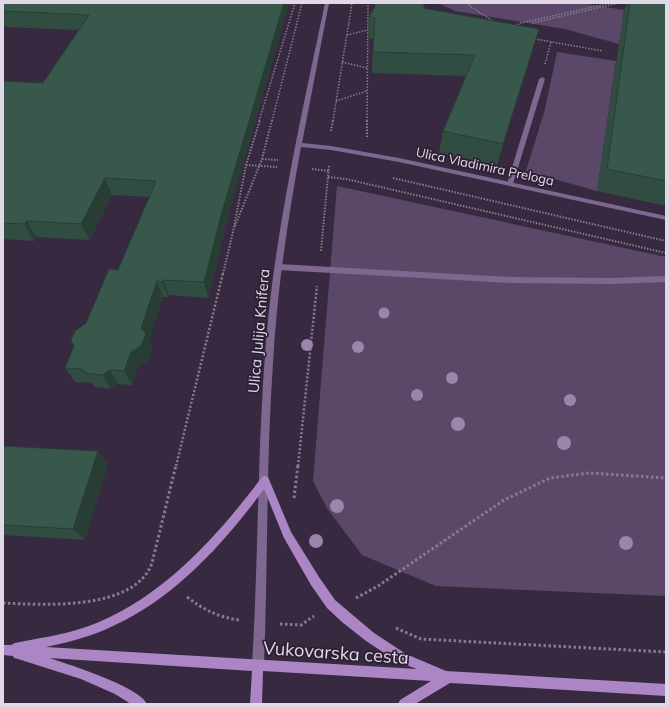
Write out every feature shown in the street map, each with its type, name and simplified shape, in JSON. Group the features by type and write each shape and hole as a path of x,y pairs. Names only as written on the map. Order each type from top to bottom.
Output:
{"main road":[{"path":"265,480 287,535 331,604 370,637 402,658 449,677"},
{"path":"5,650 86,632 113,620 170,585 190,567 246,507 265,480"},
{"path":"5,650 82,674 119,690 141,704"},
{"name":"Vukovarska cesta","path":"5,650 666,690"},
{"path":"256,704 258,665"},
{"path":"404,704 449,677"}],"street":[{"name":"Ulica Julija Knifera","path":"258,665 261,623 270,344 278,267 296,161 327,3"},
{"path":"510,184 542,79"},
{"name":"Ulica Vladimira Preloga","path":"299,145 331,148 372,155 666,218"},
{"path":"278,267 511,280 612,281 666,279"}],"path":[{"path":"3,603 49,605 90,603 120,592 136,582 149,570 158,540 233,232 246,165 295,3"},
{"path":"233,232 262,159 302,3"},
{"path":"331,135 352,3"},
{"path":"367,142 368,3"},
{"path":"423,3 424,15"},
{"path":"466,3 499,25"},
{"path":"514,27 521,23 610,3"},
{"path":"532,23 619,3"},
{"path":"368,13 374,13"},
{"path":"347,35 368,30"},
{"path":"532,38 603,51"},
{"path":"542,79 551,42"},
{"path":"342,62 368,68"},
{"path":"336,101 367,91"},
{"path":"262,159 336,165"},
{"path":"328,177 346,179 666,253"},
{"path":"392,178 666,241"},
{"path":"220,618 261,623 302,625 331,604 342,599 352,601 378,586 504,500 550,478 589,473 666,478"},
{"path":"390,625 421,638 666,652"}],"shaded area":[{"path":"438,3 581,3 624,10 619,44 565,29 455,11"},
{"path":"557,52 616,61 597,191 526,171 545,109"},
{"path":"337,186 666,257 666,596 436,586 362,555 327,508 313,481"}],"building":[{"path":"3,3 284,3 222,212 204,282 157,281 141,328 146,334 141,346 131,352 124,371 110,370 102,375 86,373 82,369 65,368 74,346 71,341 75,331 86,323 109,269 118,270 156,181 105,178 81,224 27,221 24,224 3,223 3,81 43,83 89,15 3,11"},
{"path":"375,3 423,3 423,8 539,29 503,144 443,131 475,55 373,52 375,18 369,17"},
{"path":"630,3 666,3 666,181 607,169"},
{"path":"3,446 98,451 73,529 3,525"}]}
